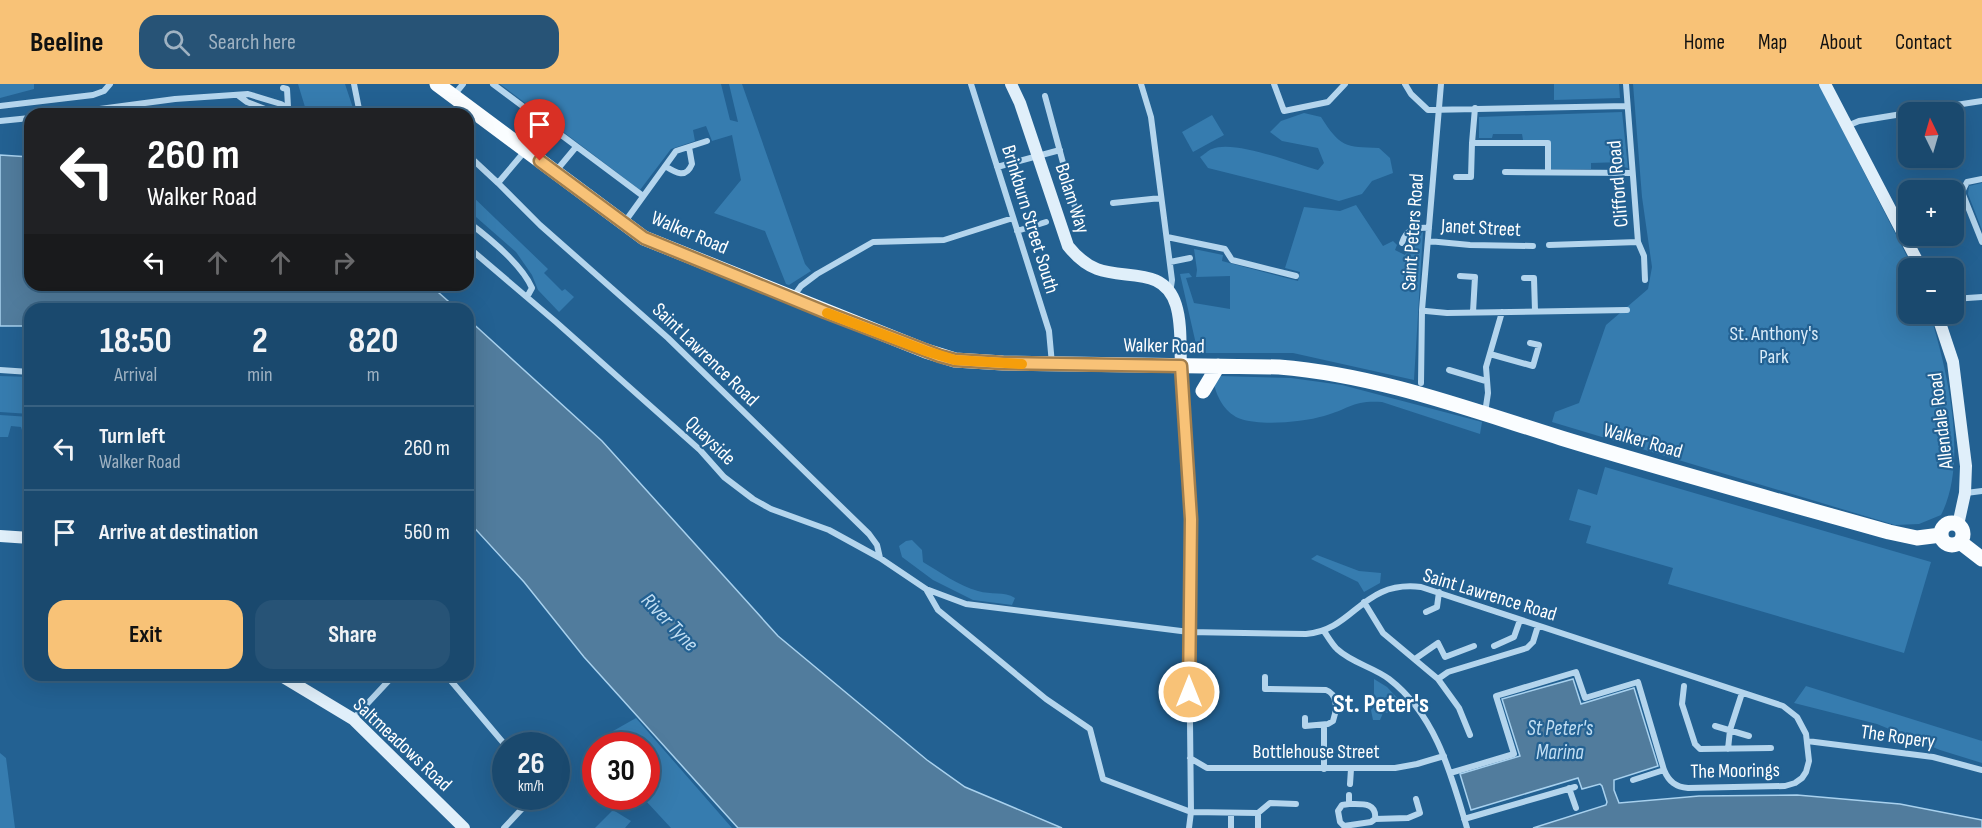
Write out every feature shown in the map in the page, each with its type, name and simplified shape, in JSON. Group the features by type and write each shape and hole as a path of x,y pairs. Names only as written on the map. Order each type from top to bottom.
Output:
{"main road":[{"name":"Walker Road","path":"437,84 459,90 526,150 644,238 926,351 955,360 1052,364 1279,367 1316,370 1364,379 1485,413 1608,452 1888,532 1917,538 1941,535"},
{"path":"1203,392 1218,366"},
{"path":"1950,524 1958,525 1963,534 1956,545 1948,544 1941,535 1946,525 1950,524"},
{"path":"1960,542 1982,559"}],"street":[{"path":"0,106 93,94 104,91 110,84"},
{"path":"354,84 359,108"},
{"path":"493,84 643,196"},
{"name":"Brinkburn Street South","path":"972,84 1049,332 1052,364"},
{"name":"Bolam Way","path":"1011,84 1039,155 1068,246 1078,258 1099,270 1145,276 1154,280 1170,294"},
{"path":"1141,84 1151,117 1172,280 1170,294 1178,311 1191,519 1189,632 1191,812 1189,828"},
{"path":"1274,84 1284,111 1328,102 1345,84"},
{"path":"1404,84 1428,110 1627,106"},
{"name":"Saint Peters Road","path":"1421,383 1422,310 1442,84"},
{"name":"Clifford Road","path":"1626,84 1638,242 1644,256 1645,280"},
{"path":"1825,84 1916,258"},
{"path":"287,87 288,108"},
{"path":"108,108 176,99 254,95 288,108"},
{"path":"239,96 260,108"},
{"path":"1045,96 1079,222"},
{"path":"1964,104 1982,101"},
{"path":"1456,177 1472,177 1472,143 1476,108"},
{"path":"1847,126 1859,121 1898,115"},
{"path":"0,121 24,119"},
{"path":"623,224 676,151 707,141"},
{"path":"1472,143 1548,143 1548,172"},
{"path":"555,172 576,147"},
{"path":"665,166 675,173 687,172 692,164 689,147"},
{"path":"498,183 526,150"},
{"path":"997,167 1060,150"},
{"name":"Saint Lawrence Road","path":"474,161 540,225 668,338 868,534 877,545 880,558"},
{"path":"1505,172 1632,173"},
{"path":"1982,179 1967,182 1962,192 1982,242"},
{"path":"1113,203 1161,198"},
{"path":"793,297 801,286 817,274 873,242 944,240 1013,218"},
{"path":"1017,231 1046,222"},
{"path":"474,227 519,268 532,288 527,297"},
{"path":"1402,243 1405,235 1416,228 1429,228"},
{"path":"1167,237 1225,249 1232,260 1296,276"},
{"name":"Janet Street","path":"1428,241 1470,245 1533,246"},
{"name":"Janet Street","path":"1549,245 1638,242"},
{"name":"Quayside","path":"474,252 700,450 724,477 753,500 829,530 880,558 926,589 966,604"},
{"path":"1170,262 1190,258"},
{"path":"1460,276 1475,277 1473,312"},
{"path":"1524,278 1534,278 1535,311"},
{"path":"1964,298 1982,297"},
{"path":"1426,311 1627,310"},
{"path":"1485,413 1488,393 1486,367 1502,312"},
{"name":"Allendale Road","path":"1940,324 1953,362 1966,466 1965,493 1958,525"},
{"path":"1490,354 1533,366 1539,345 1530,343"},
{"path":"0,370 24,372"},
{"path":"1449,370 1486,381"},
{"path":"1965,493 1982,491"},
{"path":"0,536 24,538"},
{"name":"Saint Lawrence Road","path":"966,604 1189,632 1306,634 1324,631 1335,625 1376,593 1396,587 1412,586 1439,592 1783,706 1801,721 1808,741"},
{"path":"926,589 938,610 1046,699 1090,729 1103,779 1191,812 1258,813 1270,803 1296,804"},
{"path":"1426,612 1437,607 1439,592"},
{"path":"1364,602 1383,633 1416,658 1438,679 1458,708 1470,735"},
{"path":"1494,646 1514,637 1520,620"},
{"path":"1438,679 1448,672 1527,648 1533,642 1538,626"},
{"path":"1324,631 1340,651 1382,674 1405,693 1425,719 1444,756 1467,828"},
{"path":"1416,658 1438,643 1445,657 1474,646"},
{"name":"The Moorings","path":"1450,773 1514,754 1496,696 1576,672 1585,698 1638,682 1664,771 1674,784 1683,788 1790,785 1802,778 1806,772 1809,761 1808,741"},
{"path":"1265,677 1265,692 1323,690 1332,692 1335,698 1335,718 1331,723 1305,726 1305,718"},
{"name":"Saltmeadows Road","path":"290,681 353,719 464,828"},
{"path":"353,719 388,681"},
{"path":"451,681 494,732"},
{"path":"1684,686 1683,704 1697,747 1703,750 1771,748"},
{"path":"1728,749 1730,730 1742,693"},
{"path":"1324,725 1324,769"},
{"path":"1715,726 1749,736"},
{"name":"The Ropery","path":"1808,741 1933,757 1982,770"},
{"name":"Bottlehouse Street","path":"1190,758 1207,768 1351,769 1405,767 1444,756"},
{"path":"1350,784 1351,769"},
{"path":"1633,780 1664,771"},
{"path":"1464,819 1572,788 1576,808"},
{"path":"1349,795 1349,804"},
{"path":"1375,819 1376,812 1371,806 1342,805 1338,811 1340,822 1344,826 1371,822 1375,819 1408,818 1420,813 1416,799"},
{"path":"504,828 521,810"},
{"path":"1231,813 1231,828"},
{"path":"1258,813 1258,828"}],"green space":[{"path":"0,84 34,84 34,89 0,98"},
{"path":"298,84 345,84 353,108 306,108"},
{"path":"500,84 721,84 730,120 738,122 729,84 742,84 805,264 811,271 789,285 786,284 765,231 714,213 741,180 732,135 712,141 706,126 693,130 695,141 671,149 640,190"},
{"path":"1554,84 1619,84 1620,98 1554,100"},
{"name":"St. Anthony's Park","path":"1633,84 1819,84 1898,239 1898,246 1902,246 1908,258 1898,258 1898,324 1933,324 1937,336 1948,388 1954,442 1949,493 1941,515 1919,524 1895,525 1552,422 1555,412 1579,403 1606,325 1648,289 1652,267 1642,197"},
{"path":"1622,112 1628,168 1624,167 1623,162 1591,163 1591,169 1550,169 1549,141 1523,140 1522,134 1493,134 1492,138 1479,138 1479,117"},
{"path":"1304,113 1321,117 1333,134 1344,143 1358,147 1379,148 1390,158 1393,173 1372,181 1362,194 1339,201 1208,168 1200,157 1212,149 1235,147 1318,170 1324,163 1318,148 1282,141 1270,132 1281,121"},
{"path":"1212,115 1224,135 1193,152 1182,132"},
{"path":"1982,183 1982,230 1968,194 1969,186"},
{"path":"474,198 548,269 544,273 562,291 565,289 574,297 559,312 538,290 532,275 516,252 474,215"},
{"path":"1356,205 1383,246 1393,241 1397,245 1395,250 1405,255 1414,237 1423,232 1414,380 1293,353 1198,353 1180,274 1189,273 1192,277 1186,278 1194,303 1230,309 1230,276 1196,277 1194,249 1223,255 1222,261 1298,281 1300,272 1285,268 1304,207 1340,211"},
{"path":"0,376 24,377 24,414 0,412"},
{"path":"1219,376 1291,378 1342,385 1482,422 1480,434 1382,402 1357,404 1305,420 1271,423 1241,419 1223,405 1217,395 1214,384"},
{"path":"0,415 24,417 24,436 21,427 11,426 8,437 0,437"},
{"path":"1605,467 1931,562 1904,653 1668,584 1673,568 1586,543 1591,526 1569,520 1578,489 1597,495"},
{"path":"912,540 922,550 923,562 971,589 1011,596 1015,598 1012,605 973,600 933,580 902,557 899,546"},
{"path":"1317,555 1359,571 1381,573 1380,583 1364,592 1358,582 1311,559"},
{"path":"1374,679 1387,687 1400,701 1380,704 1374,701"},
{"path":"1806,686 1982,741 1982,763 1940,750 1877,724 1794,703"},
{"path":"1375,705 1383,707 1405,705 1408,711 1383,713 1380,720 1373,720 1371,710"},
{"path":"636,718 648,732 611,732"},
{"path":"660,746 732,828 671,828 654,810 660,810"},
{"path":"0,753 6,758 15,828 0,828"},
{"path":"613,810 631,821 625,828 595,828"}],"water":[{"path":"0,155 24,157 24,291 437,291 450,303 24,303 24,326 0,326"},
{"name":"River Tyne","path":"474,324 602,441 778,636 927,760 965,787 1062,828 738,828 660,741 660,732 652,732 584,657 524,582 474,528"},
{"name":"St Peter's Marina","path":"1573,679 1581,704 1634,688 1658,766 1614,780 1614,790 1619,803 1699,796 1797,795 1900,804 1982,820 1982,828 1533,828 1606,805 1600,784 1582,789 1578,778 1471,810 1460,774 1520,756 1502,699"}],"pier":[{"path":"252,88 279,96 282,108 257,108"}],"slow traffic":[{"path":"827,313 955,360 1022,364"}],"district":[{"name":"St. Peter's","path":"1381,703"}],"route":[{"path":"540,161 644,238 940,356 955,360 1003,363 1181,366 1191,519 1189,692"}]}
